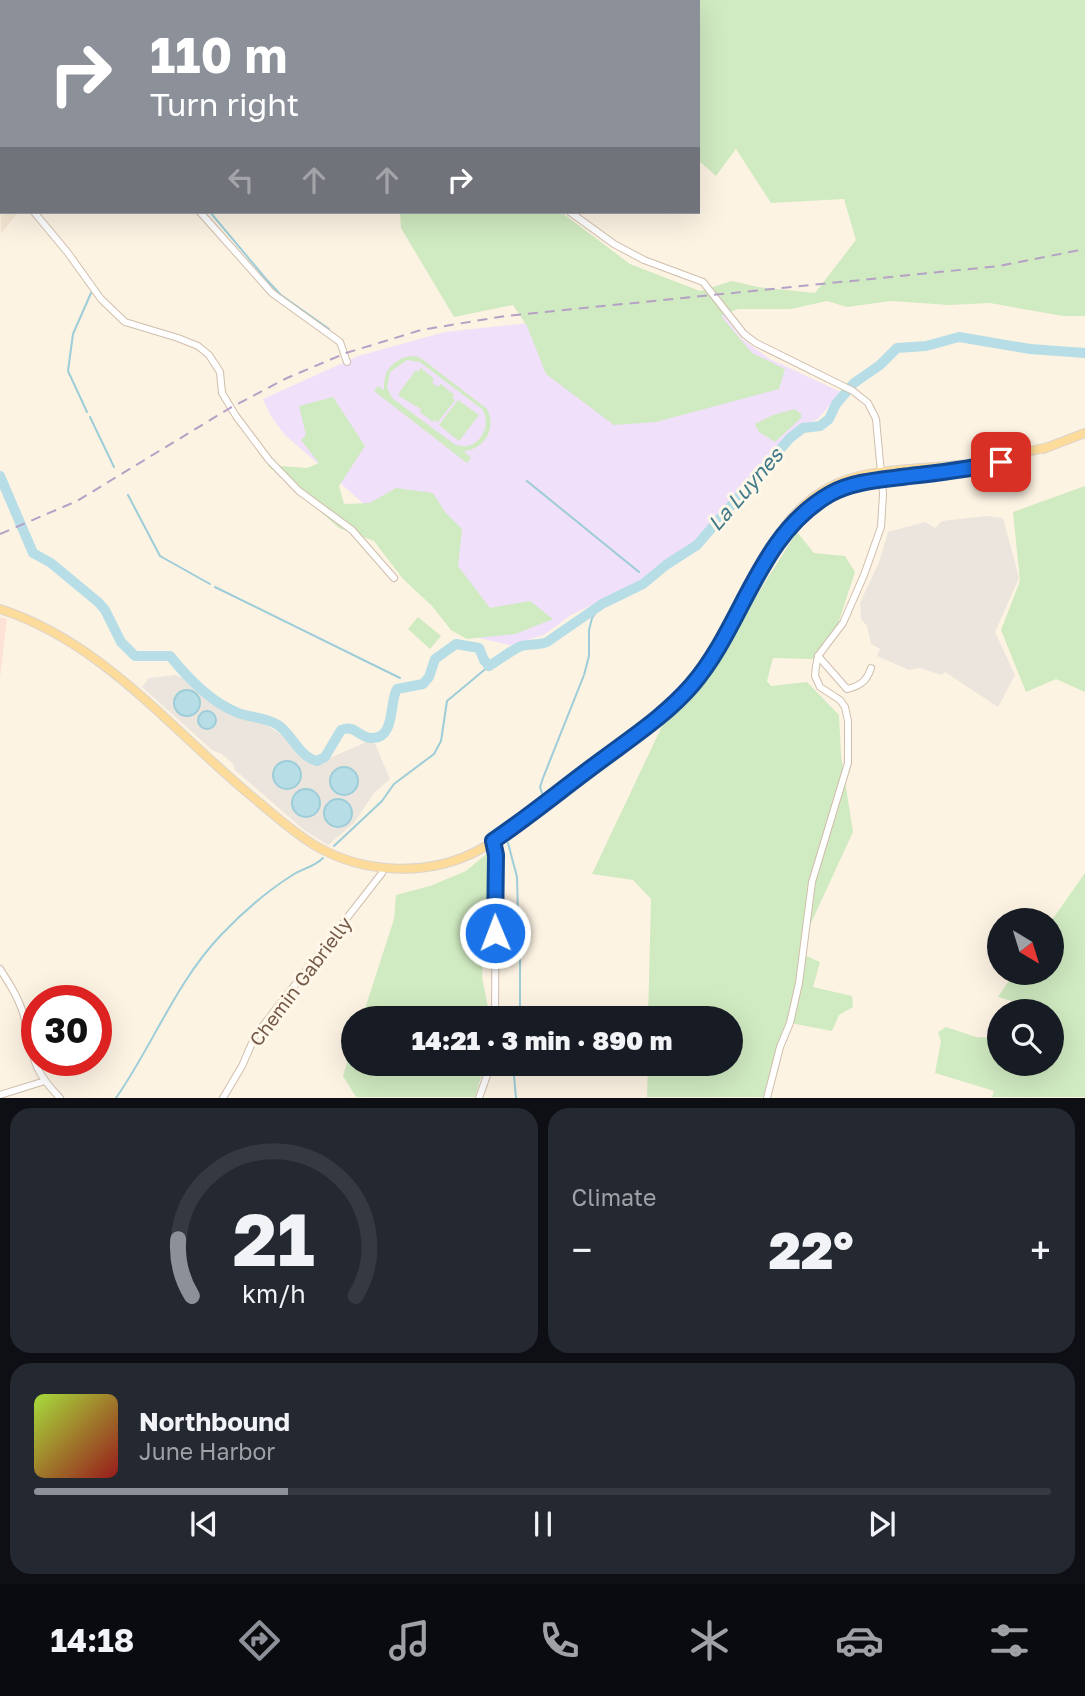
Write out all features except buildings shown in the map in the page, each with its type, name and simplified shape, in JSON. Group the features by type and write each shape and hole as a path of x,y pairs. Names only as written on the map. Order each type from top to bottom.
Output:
{"main road":[{"path":"0,609 55,634 93,656 141,696 215,765 304,838 333,854 383,868 411,868 445,863 493,841 626,742 683,695 713,657 791,517 813,496 840,481 881,474 976,468 1026,456 1085,433"}],"street":[{"path":"36,214 101,299 125,321 132,326 198,346 209,355 220,372 222,393 269,460 299,491 352,530 394,578"},
{"path":"202,214 272,293 340,342 347,362"},
{"path":"573,214 614,244 644,260 703,282 744,334 756,343 849,389 873,409 881,474 881,527 843,623 818,656 815,676 824,691 840,700 845,707 848,721 848,763 812,882 799,983 790,1023 780,1047 767,1097"},
{"path":"818,656 847,689 861,684 868,677 871,668"},
{"path":"493,841 496,855 495,1006"},
{"name":"Chemin Gabrielly","path":"223,1097 242,1066 255,1036 382,873 383,868"},
{"path":"0,969 19,1001 32,1054 45,1081 60,1097"},
{"path":"479,1097 487,1076"},
{"path":"0,1095 45,1081"}],"shaded area":[{"path":"1,214 16,214 1,234"},
{"path":"716,303 741,338 770,359 841,392 818,419 793,430 693,544 656,567 638,582 571,615 544,635 510,645 469,636 419,552 284,434 263,399 358,356 445,332"},
{"path":"986,516 1003,518 1019,578 995,632 1015,675 998,707 945,672 942,675 919,668 909,670 877,656 880,649 871,644 867,626 861,619 860,603 879,562 888,532 925,522 935,528 942,521"},
{"path":"0,617 7,619 0,679"},
{"path":"175,675 188,680 225,710 266,725 284,736 313,760 330,758 373,739 390,779 374,793 354,823 328,845 304,830 235,770 233,764 222,754 212,750 142,687 149,678"}],"green space":[{"path":"700,0 1085,0 1085,316 1063,316 990,303 949,305 891,301 847,307 827,301 791,309 738,309 721,316 752,353 785,369 779,389 656,422 614,425 546,374 527,326 513,305 454,317 401,228 400,214 564,214 630,264 700,291 732,281 758,287 815,293 856,240 844,199 771,203 736,149 716,176 700,162"},
{"path":"415,356 422,359 487,409 490,430 483,442 464,451 471,458 467,463 374,391 378,386 384,390 386,374 400,359","holes":["407,360 420,362 482,409 486,424 476,442 462,446 454,444 392,398 387,388 390,372"]},
{"path":"421,368 434,379 432,383 438,387 441,384 454,395 452,398 455,400 438,422 433,422 420,412 421,409 399,396 416,370 418,372"},
{"path":"333,397 365,446 339,486 344,504 370,503 396,488 433,493 445,512 462,529 458,566 490,608 530,601 553,619 515,634 467,639 451,630 432,606 403,579 374,541 339,528 267,465 307,468 319,463 301,440 306,435 299,406"},
{"path":"458,400 479,415 459,441 439,425"},
{"path":"795,409 801,414 801,418 775,442 759,432 755,424 773,415"},
{"path":"1085,486 1085,692 1056,679 1026,692 1001,630 1020,581 1013,512"},
{"path":"797,532 814,553 845,556 855,572 838,624 814,659 773,658 767,681 771,686 807,682 839,715 841,755 853,832 805,936 804,955 820,962 813,987 852,996 853,1007 839,1015 832,1031 790,1023 767,1097 647,1097 648,1076 743,1076 743,1006 648,1006 651,899 633,880 592,874 663,724 694,694"},
{"path":"418,617 441,636 430,649 408,629"},
{"path":"490,851 482,977 488,1006 366,1006 394,919 396,895 430,886 466,871"},
{"path":"1085,873 1085,1097 992,1097 994,1091 935,1073 941,1041 938,1032 946,1027 976,1037 987,1037 987,1076 1064,1076 1064,999 998,997 1006,985 1064,985 1064,908 1060,908"},
{"path":"343,1076 481,1076 475,1097 356,1097"}],"water":[{"path":"187,690 196,694 200,703 196,712 187,716 178,712 174,703 178,694"},
{"path":"203,711 211,711 216,720 214,727 203,729 198,724 198,716"},
{"path":"287,761 297,765 301,775 297,785 287,789 277,785 273,775 277,765"},
{"path":"344,767 354,771 358,781 354,791 344,795 334,791 330,781 334,771"},
{"path":"306,789 316,793 320,803 316,813 306,817 296,813 292,803 296,793"},
{"path":"338,799 348,803 352,813 348,823 338,827 328,823 324,813 328,803"}],"waterway":[{"path":"212,214 281,295 329,329"},
{"path":"87,412 68,371 73,334 91,293"},
{"name":"La Luynes","path":"0,476 33,553 51,563 98,602 121,642 135,656 170,656 192,680 218,702 241,714 278,725 305,755 317,761 325,757 341,730 350,729 371,738 384,733 388,727 397,689 423,684 429,677 435,659 456,644 479,648 489,666 519,647 547,642 602,604 643,584 697,545 790,438 803,428 820,426 829,419 836,404 854,383 880,365 897,348 926,346 959,337 1030,349 1085,353"},
{"path":"90,417 114,467"},
{"path":"527,481 639,572"},
{"path":"128,495 160,556 210,584"},
{"path":"215,587 400,678"},
{"path":"589,630 592,618 602,604"},
{"path":"542,793 540,787 543,778 584,675 589,656 589,631"},
{"path":"334,846 382,801 394,784 434,754 441,741 447,701 489,666"},
{"path":"411,683 417,686"},
{"path":"508,843 517,877 519,952"},
{"path":"116,1098 205,953 263,896 295,873 323,858"},
{"path":"520,959 520,1006"},
{"path":"514,1076 516,1098"}],"railway":[{"path":"0,534 77,501 230,408 287,378 346,353 421,330 505,316 999,266 1085,249"}],"route":[{"path":"495,933 496,855 493,841 664,713 683,695 713,657 752,584 801,514 829,495 852,485 1001,462"}]}
